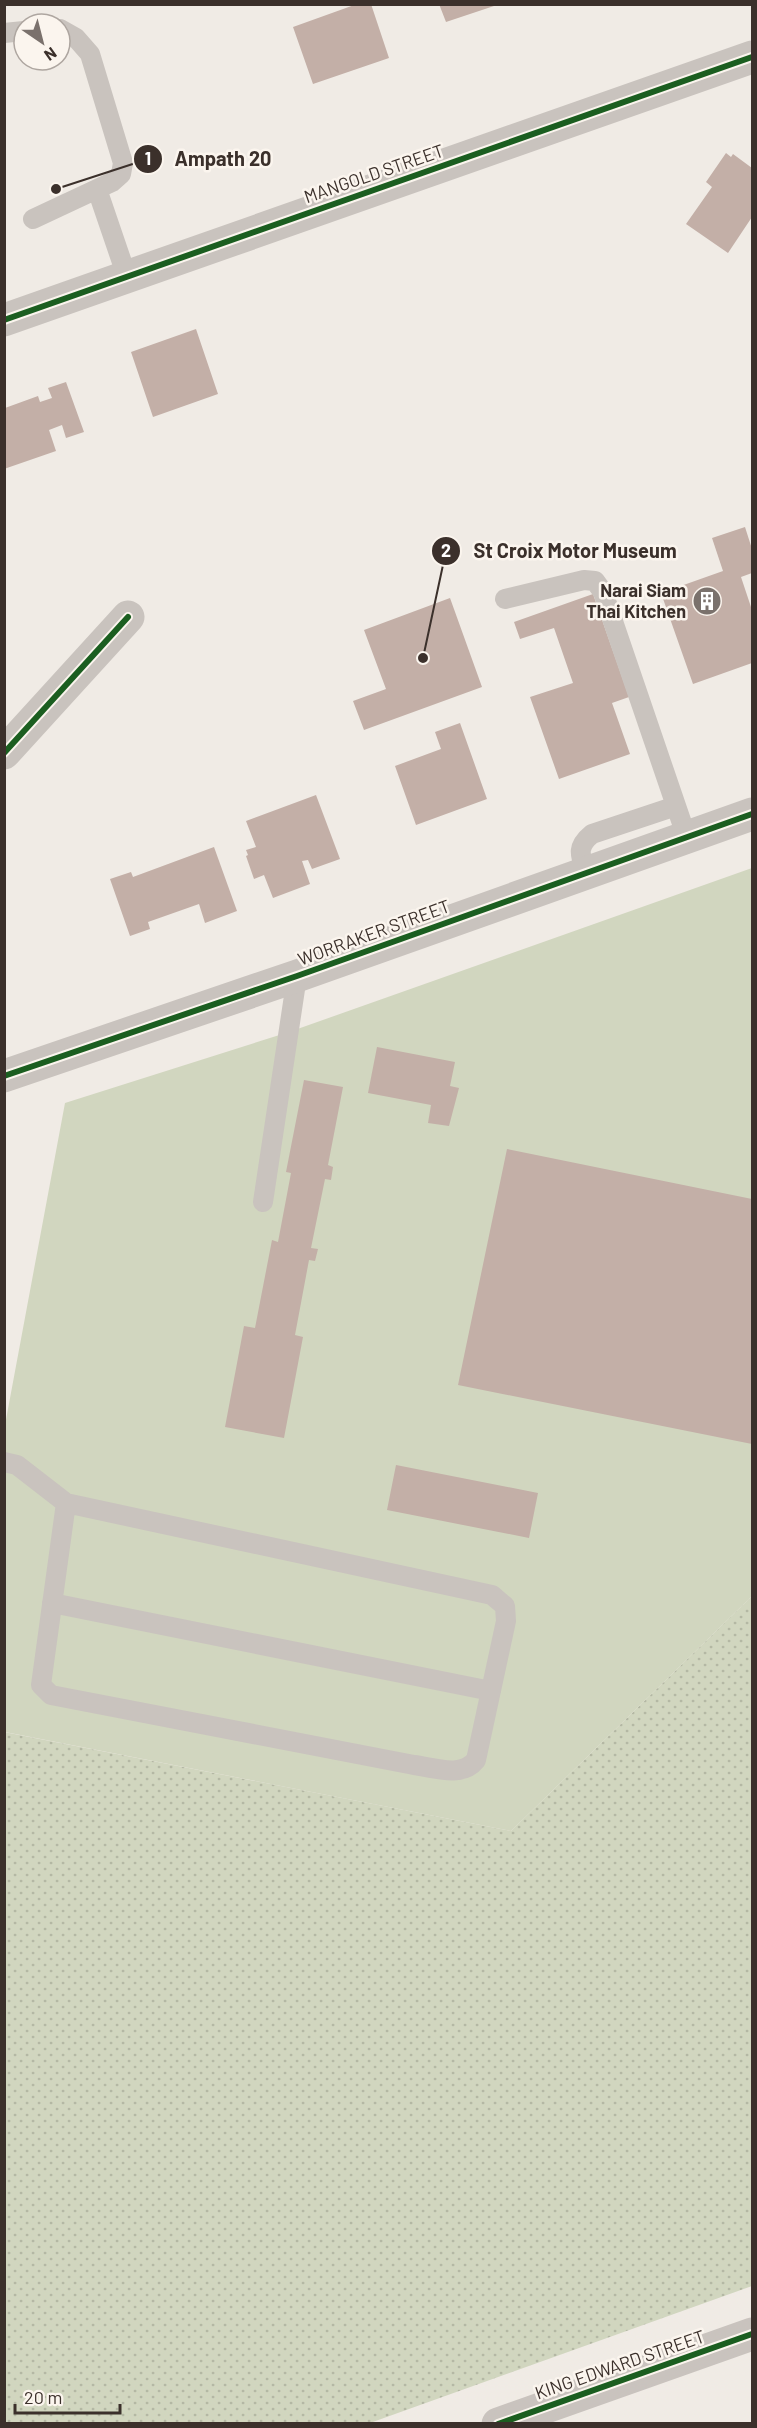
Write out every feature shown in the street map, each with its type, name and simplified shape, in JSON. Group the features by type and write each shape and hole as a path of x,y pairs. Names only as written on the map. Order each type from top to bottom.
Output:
{"street":[{"name":"MANGOLD STREET","path":"4,320 753,57"},
{"path":"4,753 128,618"},
{"name":"WORRAKER STREET","path":"4,1076 297,976 753,814"},
{"name":"KING EDWARD STREET","path":"498,2424 753,2334"}],"lane":[{"path":"33,219 112,182 121,174 123,163 90,54 72,36"},
{"path":"97,189 127,277"},
{"path":"504,599 584,580 595,581 603,592 687,838"},
{"path":"586,873 579,852 582,842 592,834 676,806"},
{"path":"263,1202 297,976"},
{"path":"4,1462 17,1465 66,1503 492,1594 505,1606 507,1621 476,1760 470,1768 461,1772 51,1695 41,1685 66,1503"},
{"path":"52,1603 491,1691"}],"green space":[{"path":"752,868 752,1596 511,1831 5,1732 5,1425 65,1103 289,1032"},
{"path":"752,1596 752,2286 370,2423 5,2423 4,1732 511,1831"}],"building":[{"path":"357,4 371,4 389,58 313,84 293,27"},
{"path":"439,4 497,4 497,5 446,22"},
{"path":"726,153 731,157 733,154 752,168 752,217 728,253 686,224 712,187 706,182"},
{"path":"196,329 218,394 153,417 131,352"},
{"path":"66,382 84,432 66,438 62,425 49,430 56,451 4,469 5,408 38,396 40,402 52,398 48,388"},
{"name":"Narai Siam Thai Kitchen","path":"745,527 752,549 752,573 741,577 752,610 752,663 693,684 661,593 723,571 712,538"},
{"path":"593,594 629,697 612,703 630,754 559,779 530,697 573,683 554,628 520,639 514,622"},
{"path":"450,598 482,687 364,730 353,701 386,689 364,630"},
{"path":"460,723 487,799 416,825 395,766 441,749 435,732"},
{"path":"316,795 340,859 312,869 308,860 302,861 310,884 273,898 264,875 254,879 246,850 256,847 246,821"},
{"path":"214,847 237,911 205,923 199,904 148,922 150,929 130,936 110,879 131,872 133,877"},
{"path":"377,1047 455,1062 450,1086 459,1088 449,1126 428,1123 431,1105 368,1093"},
{"path":"304,1080 343,1087 328,1165 333,1167 331,1180 325,1179 311,1248 318,1249 315,1261 309,1260 295,1335 303,1337 284,1438 225,1427 244,1326 255,1328 272,1240 278,1242 291,1173 286,1172"},
{"path":"507,1149 752,1199 752,1444 458,1385"},
{"path":"396,1465 538,1493 529,1538 387,1510"}],"cycle path":[{"path":"4,320 752,57"},
{"path":"4,753 128,617"},
{"path":"4,1076 297,976 752,814"},
{"path":"498,2424 752,2334"}],"place":[{"name":"Ampath 20","path":"56,189"},
{"name":"Narai Siam Thai Kitchen","path":"707,601"},
{"name":"St Croix Motor Museum","path":"423,658"}]}
